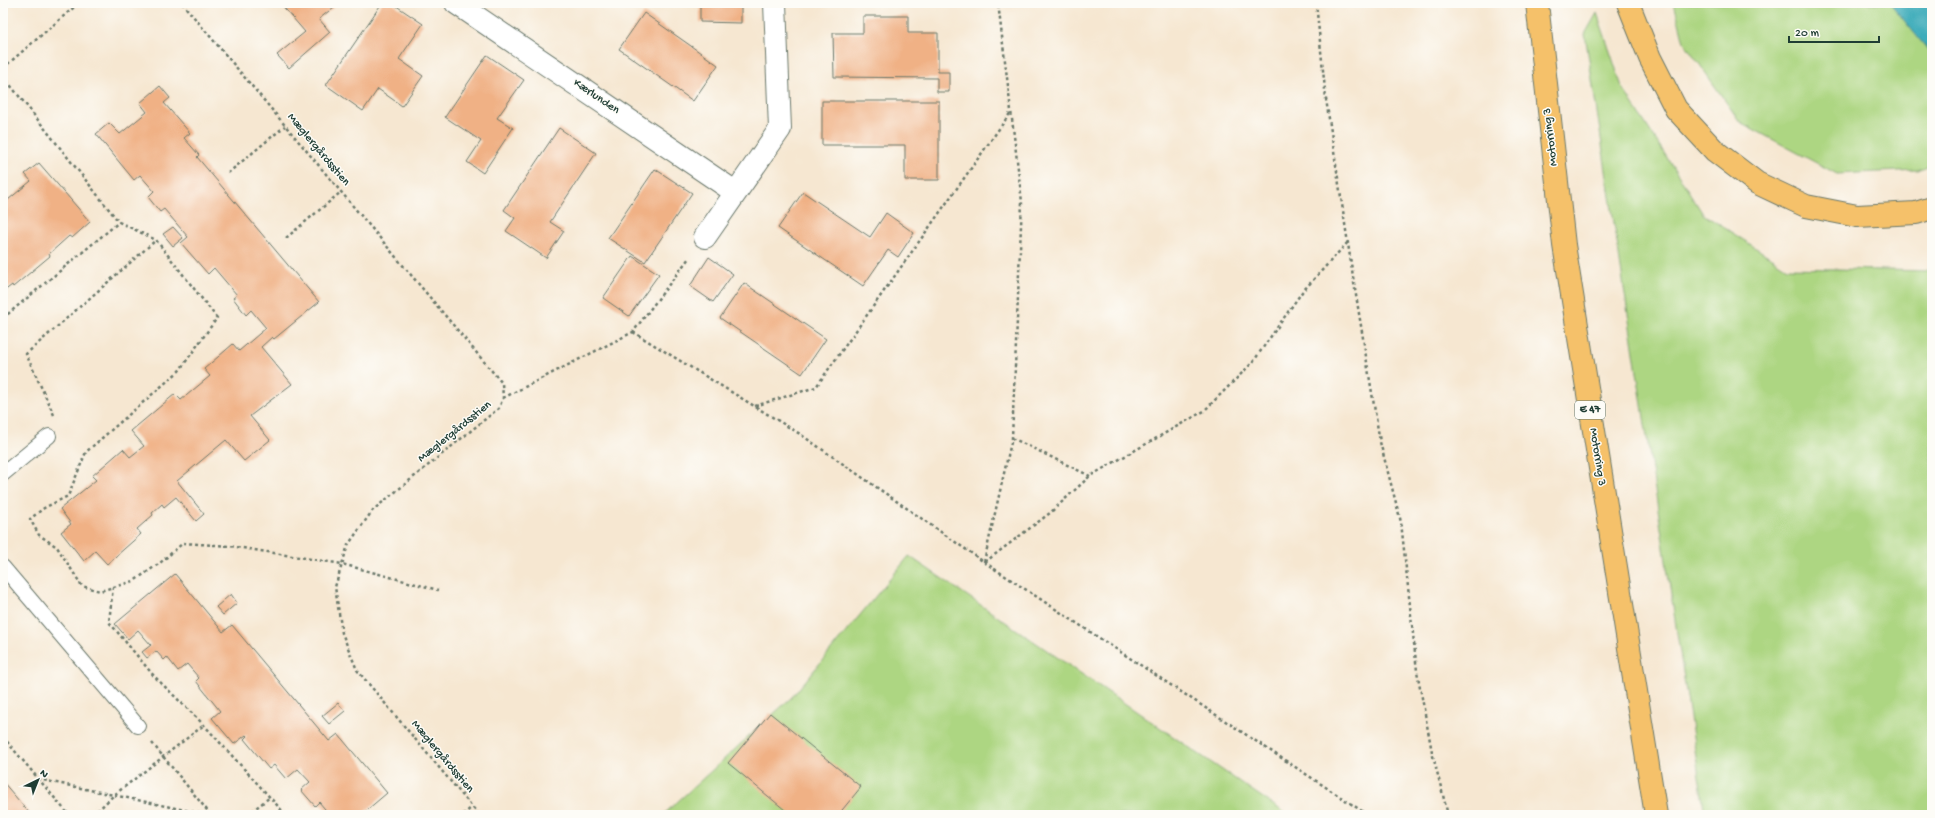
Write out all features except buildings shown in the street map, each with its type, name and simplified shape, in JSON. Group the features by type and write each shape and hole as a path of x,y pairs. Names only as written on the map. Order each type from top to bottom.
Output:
{"highway":[{"name":"Motorring 3","path":"1537,3 1564,244 1656,815"},
{"path":"1628,3 1650,58 1676,108 1715,151 1757,183 1806,206 1857,216 1916,213 1932,208"}],"street":[{"name":"Kærlunden","path":"456,3 735,192"},
{"path":"705,237 780,129 775,3"}],"lane":[{"path":"3,474 49,436"},
{"path":"3,567 138,726"}],"path":[{"path":"3,68 79,3"},
{"name":"Mæglergårdsstien","path":"182,3 502,383 503,398 499,408 373,510 348,545 335,587 342,633 356,670 479,815"},
{"path":"984,562 1012,438 1022,202 998,3"},
{"path":"1316,3 1326,99 1380,442 1401,522 1417,671 1432,752 1448,815"},
{"path":"3,76 120,222 156,240 217,318 179,371 86,452 68,496 44,508 30,519 38,535 57,547 82,586 100,591 134,580 160,563 183,543 230,546 342,564 438,590"},
{"path":"754,406 816,387 1011,112"},
{"path":"228,173 285,126"},
{"path":"286,238 341,192"},
{"path":"3,318 120,222"},
{"path":"503,398 633,332 705,237"},
{"path":"49,436 54,414 26,354 156,240"},
{"path":"984,562 1050,513 1090,476 1204,411 1253,362 1302,292 1348,242"},
{"path":"633,332 800,434 984,562 1368,815"},
{"path":"1012,438 1090,476"},
{"path":"113,587 108,622 154,676 204,725 286,815"},
{"path":"93,815 114,795 162,756 204,725"},
{"path":"138,726 210,815"},
{"path":"3,737 69,815"},
{"path":"38,779 210,815"},
{"path":"247,815 270,797"},
{"path":"463,815 472,807"}],"green space":[{"path":"1674,3 1932,3 1932,164 1918,170 1837,174 1740,122 1684,42"},
{"path":"1597,13 1622,87 1703,214 1787,268 1932,271 1932,815 1705,815 1585,34"},
{"path":"909,556 1288,815 663,815 792,697"}],"water":[{"path":"1890,3 1932,3 1932,55"}]}
